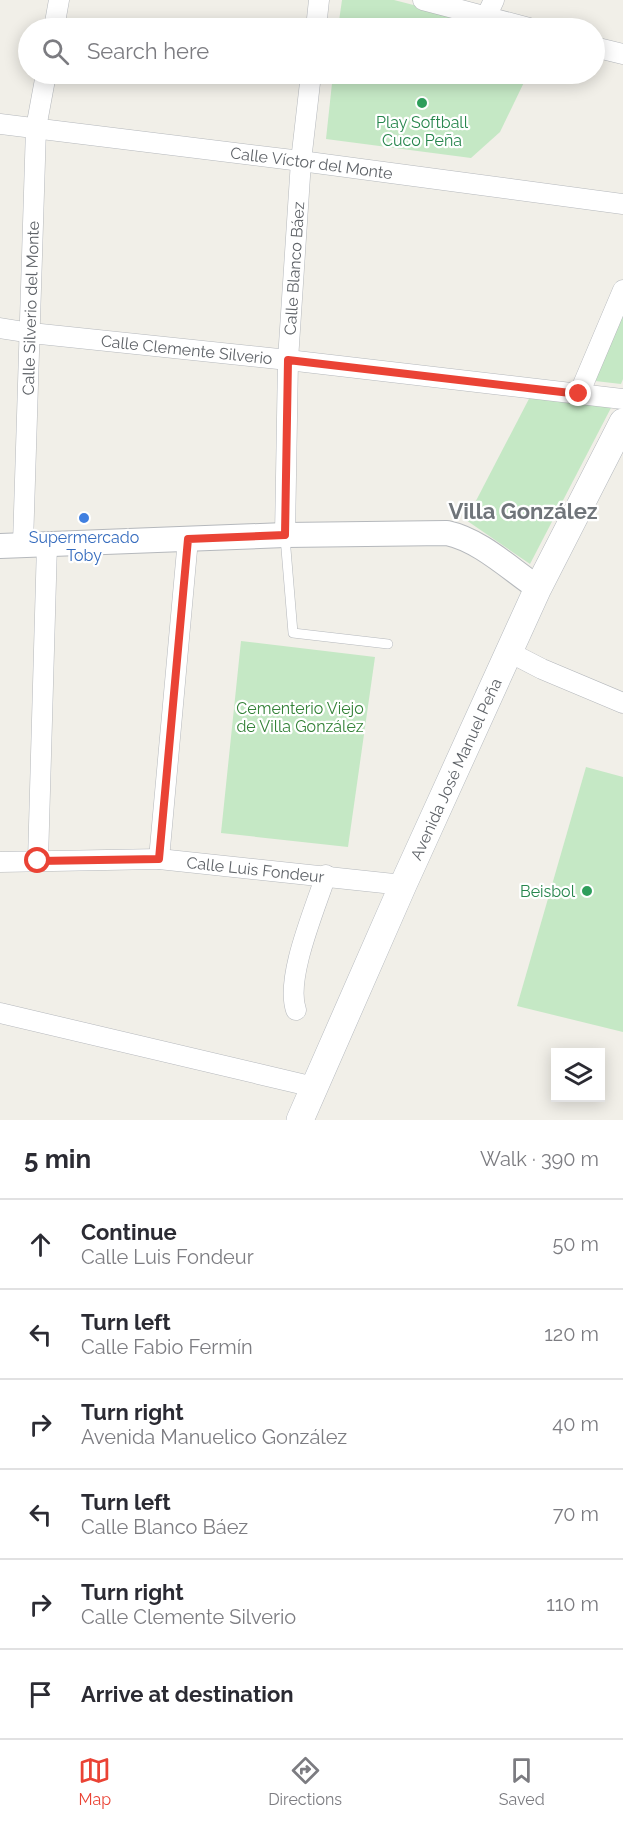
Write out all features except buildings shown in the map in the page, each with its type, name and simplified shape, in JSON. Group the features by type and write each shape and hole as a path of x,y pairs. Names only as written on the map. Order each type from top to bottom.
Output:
{"main road":[{"name":"Avenida José Manuel Peña","path":"300,1120 403,885 538,588 623,422"}],"street":[{"path":"56,18 59,0"},
{"path":"317,18 319,0"},
{"path":"423,0 490,8 510,18"},
{"path":"605,49 623,54"},
{"name":"Calle Silverio del Monte","path":"38,861 23,544 36,128 44,84"},
{"name":"Calle Blanco Báez","path":"285,535 288,360 302,161 310,84"},
{"name":"Calle Víctor del Monte","path":"0,124 623,204"},
{"path":"579,394 623,290"},
{"name":"Calle Clemente Silverio","path":"0,328 623,399"},
{"path":"23,544 285,535 447,533 478,544 538,588"},
{"path":"159,859 188,539"},
{"path":"509,652 542,669 623,703"},
{"name":"Calle Luis Fondeur","path":"0,862 159,859 403,885"},
{"path":"296,1010 292,999 294,975 326,875"},
{"path":"0,1013 314,1087"}],"lane":[{"path":"285,535 293,633 388,644"}],"green space":[{"path":"342,0 394,0 464,18 339,18"},
{"name":"Play Softball Cuco Peña","path":"332,84 523,84 500,132 471,158 326,139"},
{"path":"623,284 623,379 621,384 578,379"},
{"path":"532,393 613,404 530,564 466,520"},
{"name":"Cementerio Viejo de Villa González","path":"241,641 375,657 348,847 221,833"},
{"name":"Beisbol","path":"586,767 623,777 623,1032 517,1006"}],"place":[{"name":"Play Softball Cuco Peña","path":"422,103"},
{"name":"Supermercado Toby","path":"84,518"},
{"name":"Beisbol","path":"587,891"}],"district":[{"name":"Villa González","path":"523,511"}],"route":[{"path":"38,861 159,859 188,539 285,535 288,360 579,394"}]}
